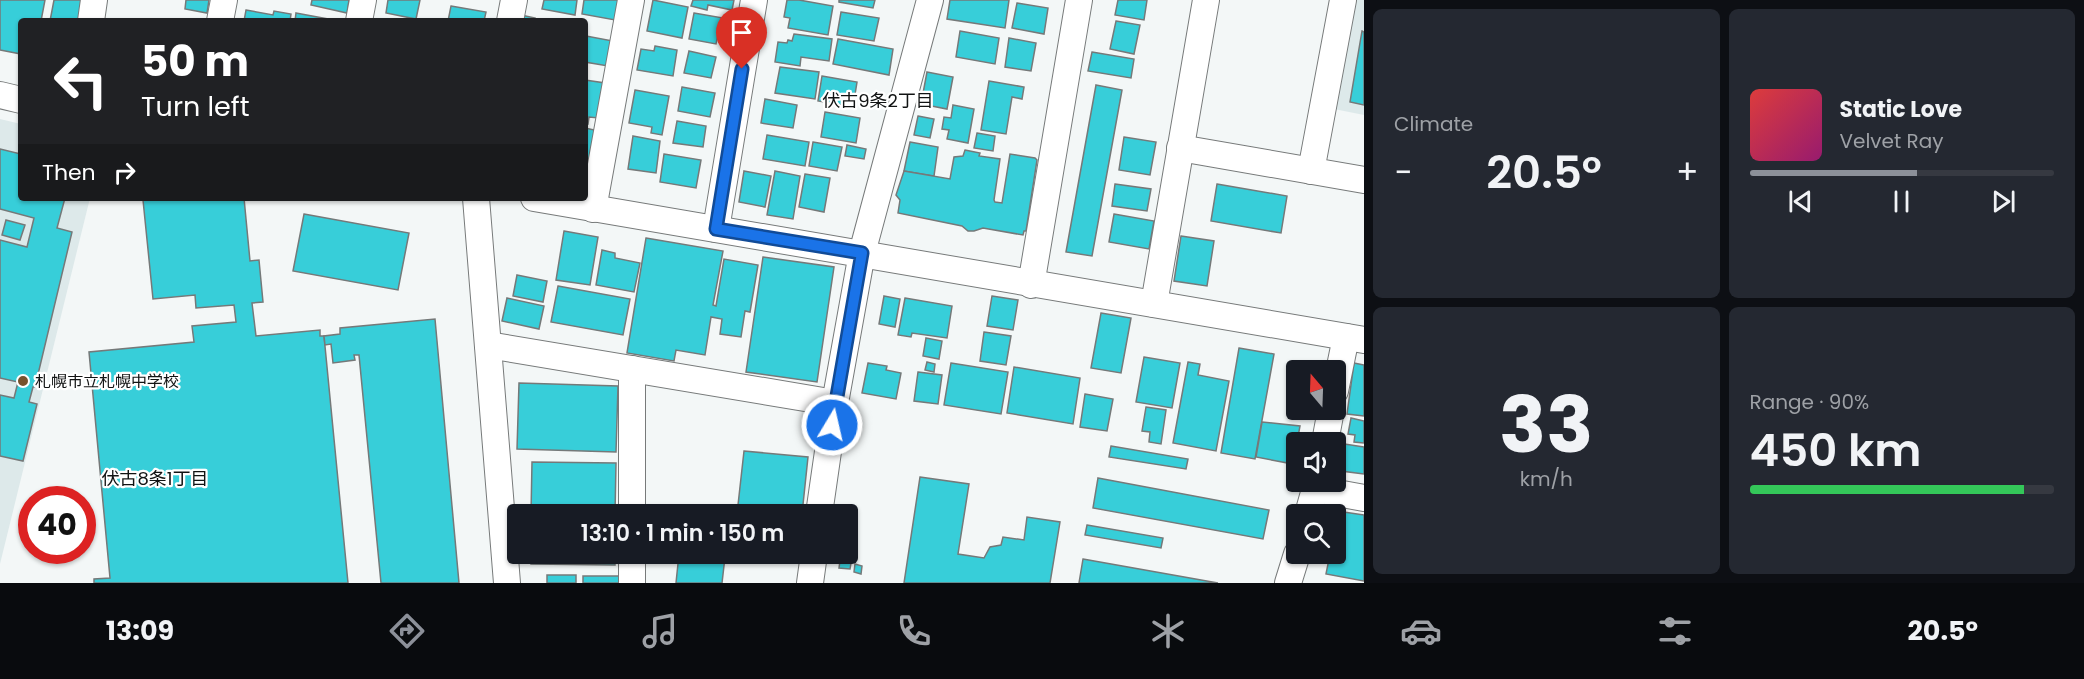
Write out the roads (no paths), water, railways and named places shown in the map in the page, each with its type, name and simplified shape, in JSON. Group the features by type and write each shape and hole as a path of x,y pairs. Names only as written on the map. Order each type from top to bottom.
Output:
{"street":[{"path":"91,18 94,0"},
{"path":"221,18 224,0"},
{"path":"360,18 363,0"},
{"path":"511,18 514,0"},
{"path":"593,208 631,0"},
{"path":"716,229 754,0"},
{"path":"820,504 835,403 862,253 930,0"},
{"path":"1031,285 1079,0"},
{"path":"1154,304 1206,0"},
{"path":"1311,171 1343,0"},
{"path":"0,95 18,99"},
{"path":"1180,148 1364,180"},
{"path":"476,201 507,583"},
{"path":"552,201 1355,339 1346,362"},
{"path":"488,345 835,403"},
{"path":"632,369 632,504"},
{"path":"1342,492 1364,498"},
{"path":"632,564 632,583"},
{"path":"810,583 813,564"},
{"path":"1288,583 1294,564"}],"place":[{"name":"札幌市立札幌中学校","path":"23,381"}],"district":[{"name":"伏古9条2丁目","path":"878,100"},
{"name":"伏古8条1丁目","path":"155,478"}]}
